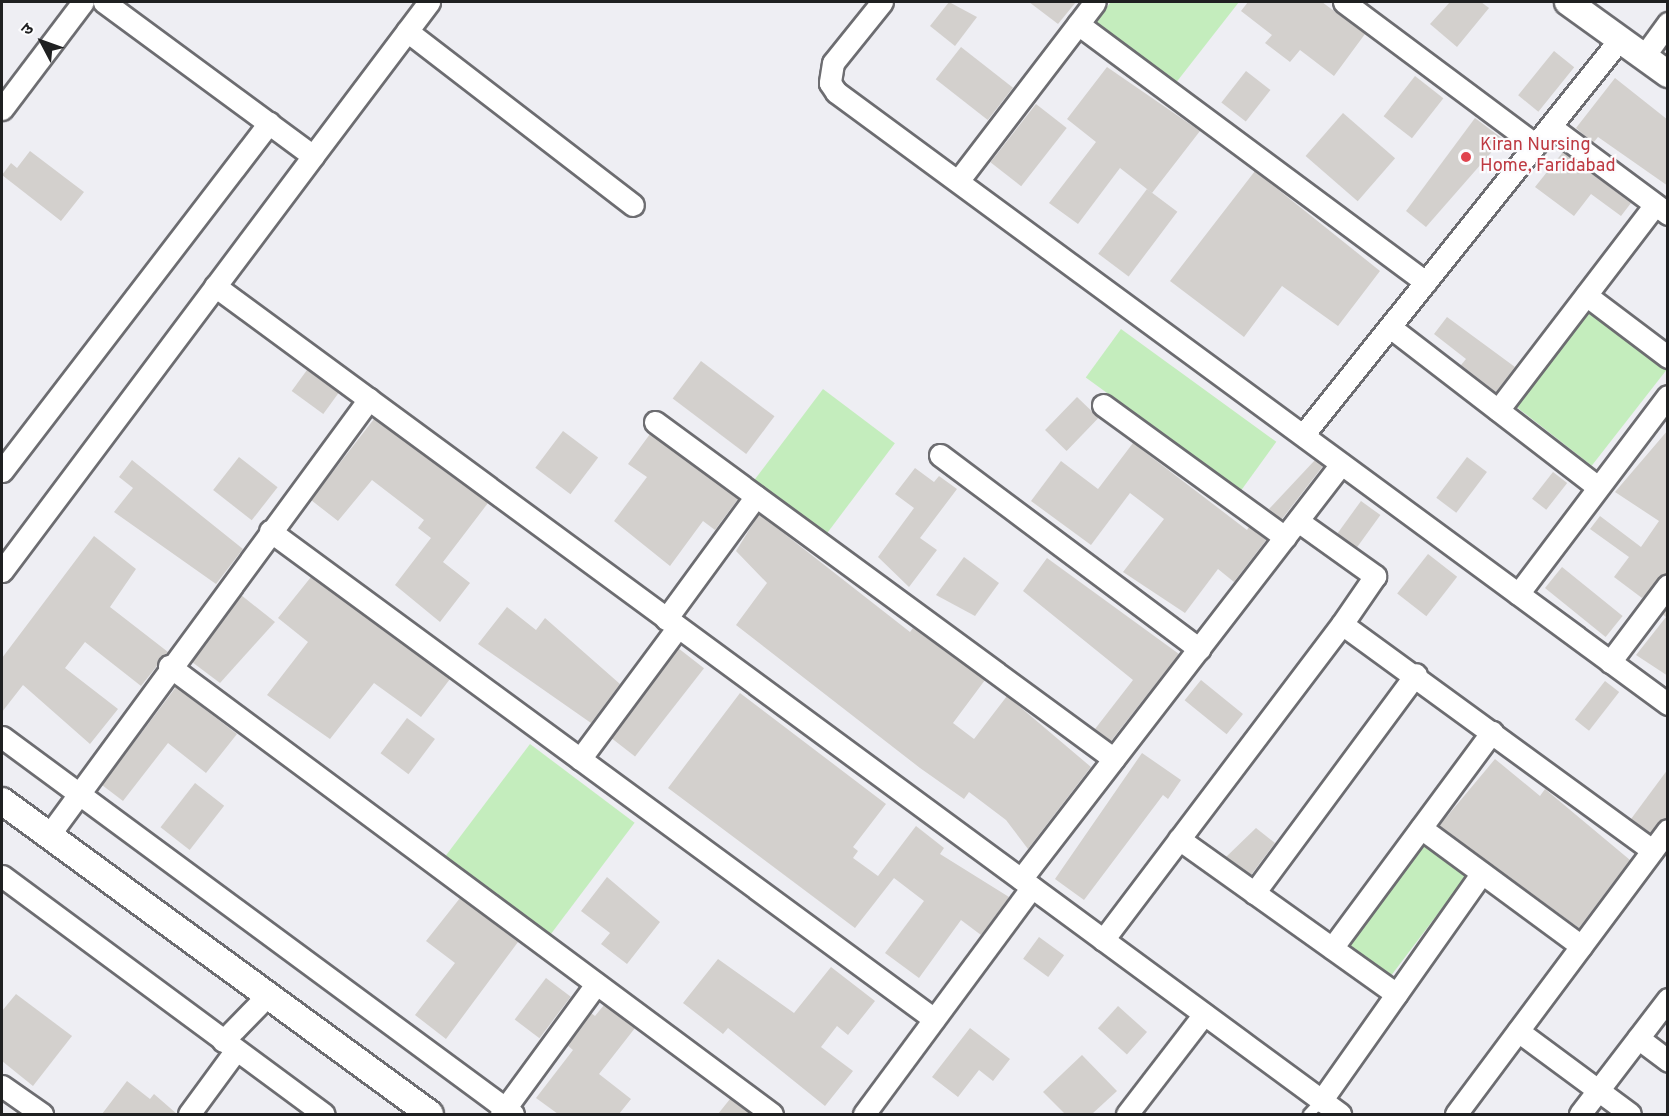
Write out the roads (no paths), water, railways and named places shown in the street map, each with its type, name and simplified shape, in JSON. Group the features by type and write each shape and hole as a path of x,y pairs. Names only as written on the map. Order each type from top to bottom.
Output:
{"street":[{"path":"2,109 83,2"},
{"path":"104,2 313,156"},
{"path":"2,571 429,2"},
{"path":"882,2 833,63 830,82 958,181 1668,704"},
{"path":"958,181 1095,2"},
{"path":"1344,2 1536,145"},
{"path":"1568,2 1668,74"},
{"path":"1644,56 1668,23"},
{"path":"1078,24 1426,282"},
{"path":"407,31 633,205"},
{"path":"1303,435 1620,39"},
{"path":"2,471 269,123"},
{"path":"1498,410 1587,295 1661,209 1551,127"},
{"path":"215,286 1204,1014 1315,1108 1340,1114"},
{"path":"1587,295 1668,357"},
{"path":"1390,327 1598,487"},
{"path":"1518,594 1668,396"},
{"path":"49,835 75,793 369,399"},
{"path":"1103,405 1285,537"},
{"path":"655,422 1114,759"},
{"path":"940,455 1199,649"},
{"path":"864,1114 934,1019 1114,759 1341,464"},
{"path":"580,759 756,496"},
{"path":"1103,940 1376,576 1298,520"},
{"path":"270,531 934,1019"},
{"path":"1610,662 1668,585"},
{"path":"1342,624 1416,675 1652,850"},
{"path":"170,666 772,1114"},
{"path":"1254,893 1416,675"},
{"path":"1332,948 1492,732"},
{"path":"2,737 506,1113 596,984"},
{"path":"2,801 430,1114"},
{"path":"1421,828 1581,946"},
{"path":"1456,1114 1668,830"},
{"path":"1179,839 1396,994"},
{"path":"1315,1108 1482,873"},
{"path":"2,876 324,1114"},
{"path":"189,1114 230,1045 268,995"},
{"path":"1580,1114 1668,999"},
{"path":"1127,1114 1204,1014"},
{"path":"1518,1031 1630,1114"},
{"path":"1638,1038 1668,1060"},
{"path":"2,1086 42,1114"}],"place":[{"name":"Kiran Nursing Home, Faridabad","path":"1466,157"}]}
